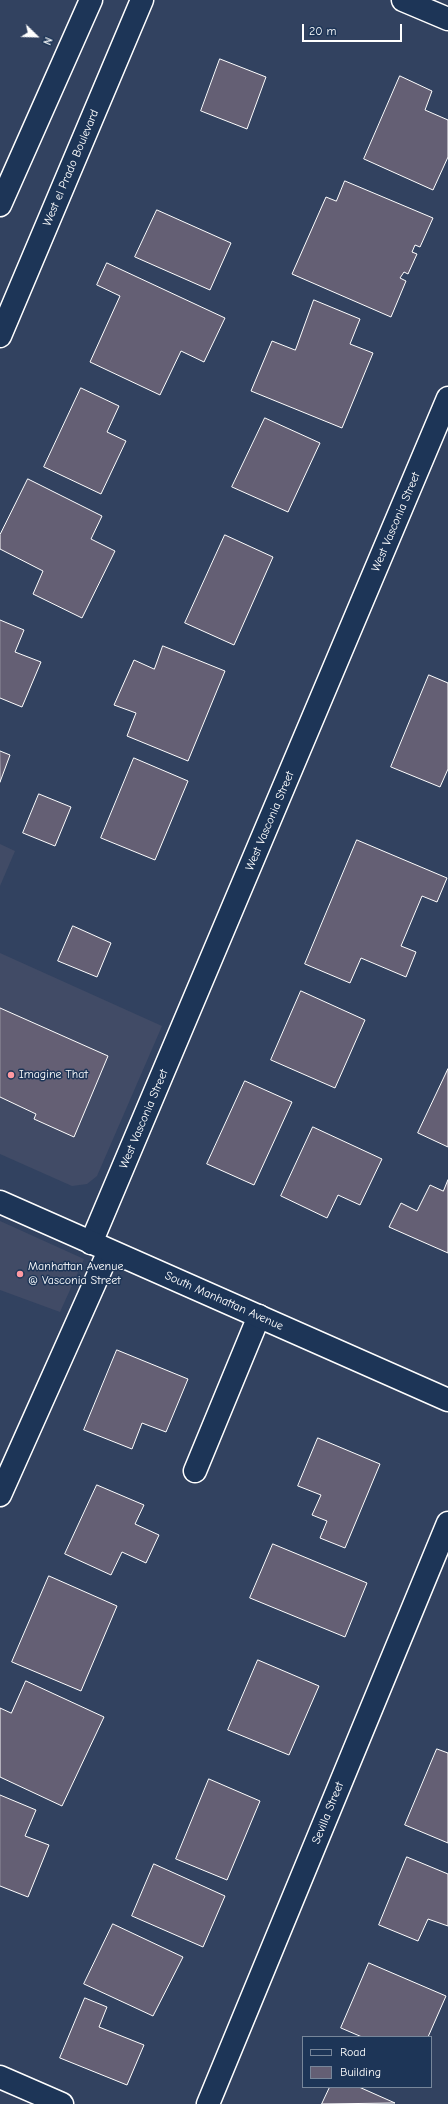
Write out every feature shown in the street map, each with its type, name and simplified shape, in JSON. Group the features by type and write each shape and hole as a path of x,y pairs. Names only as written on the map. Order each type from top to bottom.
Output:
{"street":[{"path":"0,205 91,0"},
{"name":"West el Prado Boulevard","path":"0,336 142,0"},
{"path":"403,0 448,19"},
{"name":"West Vasconia Street","path":"0,1495 448,398"},
{"name":"South Manhattan Avenue","path":"0,1202 448,1400"},
{"path":"195,1471 260,1316"},
{"name":"Sevilla Street","path":"208,2104 448,1523"},
{"path":"0,2077 62,2104"}],"shaded area":[{"path":"0,844 15,851 0,886"},
{"path":"0,953 162,1026 97,1176 87,1184 72,1186 0,1154"},
{"path":"0,1221 84,1259 60,1312 0,1290"}],"building":[{"path":"220,59 266,77 247,129 201,111"},
{"path":"400,76 432,91 425,110 448,120 448,157 433,190 364,159"},
{"path":"345,181 433,218 420,247 415,245 412,252 417,254 408,274 404,272 400,278 406,281 391,317 292,274 326,197 336,201"},
{"path":"157,210 231,243 210,290 135,257"},
{"path":"107,263 225,318 204,362 181,351 160,395 90,362 120,296 97,285"},
{"path":"314,300 360,319 350,344 373,353 342,428 251,391 272,341 295,350"},
{"path":"81,388 119,406 107,432 126,441 101,494 44,467"},
{"path":"265,418 320,443 288,512 232,487"},
{"path":"28,479 102,516 91,539 115,551 82,618 33,594 43,571 0,549 0,535"},
{"path":"225,535 273,557 234,645 185,623"},
{"path":"0,620 24,630 15,652 41,662 22,707 0,698"},
{"path":"163,646 225,671 188,761 127,736 136,713 114,705 134,660 154,669"},
{"path":"429,675 448,683 448,769 440,787 391,767"},
{"path":"0,751 10,755 0,782"},
{"path":"134,758 188,781 155,860 101,838"},
{"path":"39,794 71,807 55,846 23,833"},
{"path":"357,840 447,878 437,902 422,896 401,946 416,952 406,977 361,958 350,983 305,964"},
{"path":"73,926 111,943 97,977 58,961"},
{"path":"301,991 365,1020 335,1088 271,1060"},
{"path":"0,1008 108,1056 74,1137 34,1119 36,1114 0,1097"},
{"path":"448,1069 448,1147 418,1133"},
{"path":"245,1081 292,1102 254,1185 207,1164"},
{"path":"313,1127 382,1159 360,1205 338,1195 327,1218 281,1196"},
{"path":"448,1180 448,1253 389,1227 401,1203 417,1211 430,1185 443,1191"},
{"path":"117,1350 188,1379 166,1432 142,1423 132,1449 84,1430"},
{"path":"318,1438 380,1464 345,1548 320,1538 327,1521 312,1515 321,1495 298,1486"},
{"path":"97,1485 144,1505 135,1524 159,1535 146,1563 122,1552 111,1575 65,1554"},
{"path":"273,1544 367,1583 345,1637 250,1598"},
{"path":"49,1576 117,1606 81,1691 12,1662"},
{"path":"258,1660 319,1686 289,1755 228,1730"},
{"path":"26,1681 104,1717 62,1806 0,1777 0,1708 11,1713"},
{"path":"437,1749 448,1753 448,1843 405,1825"},
{"path":"209,1779 260,1801 227,1880 176,1859"},
{"path":"0,1795 36,1810 25,1836 49,1845 28,1897 0,1886"},
{"path":"407,1857 448,1874 448,1926 428,1919 418,1941 379,1925"},
{"path":"154,1864 225,1896 203,1947 132,1916"},
{"path":"113,1924 183,1957 153,2016 84,1984"},
{"path":"369,1963 446,1996 428,2036 360,2036 341,2028"},
{"path":"85,1998 107,2007 99,2027 144,2045 127,2085 60,2058"},
{"path":"330,2088 361,2088 395,2103 322,2104"}],"place":[{"name":"Imagine That","path":"11,1075"},
{"name":"Manhattan Avenue @ Vasconia Street","path":"20,1274"}]}
